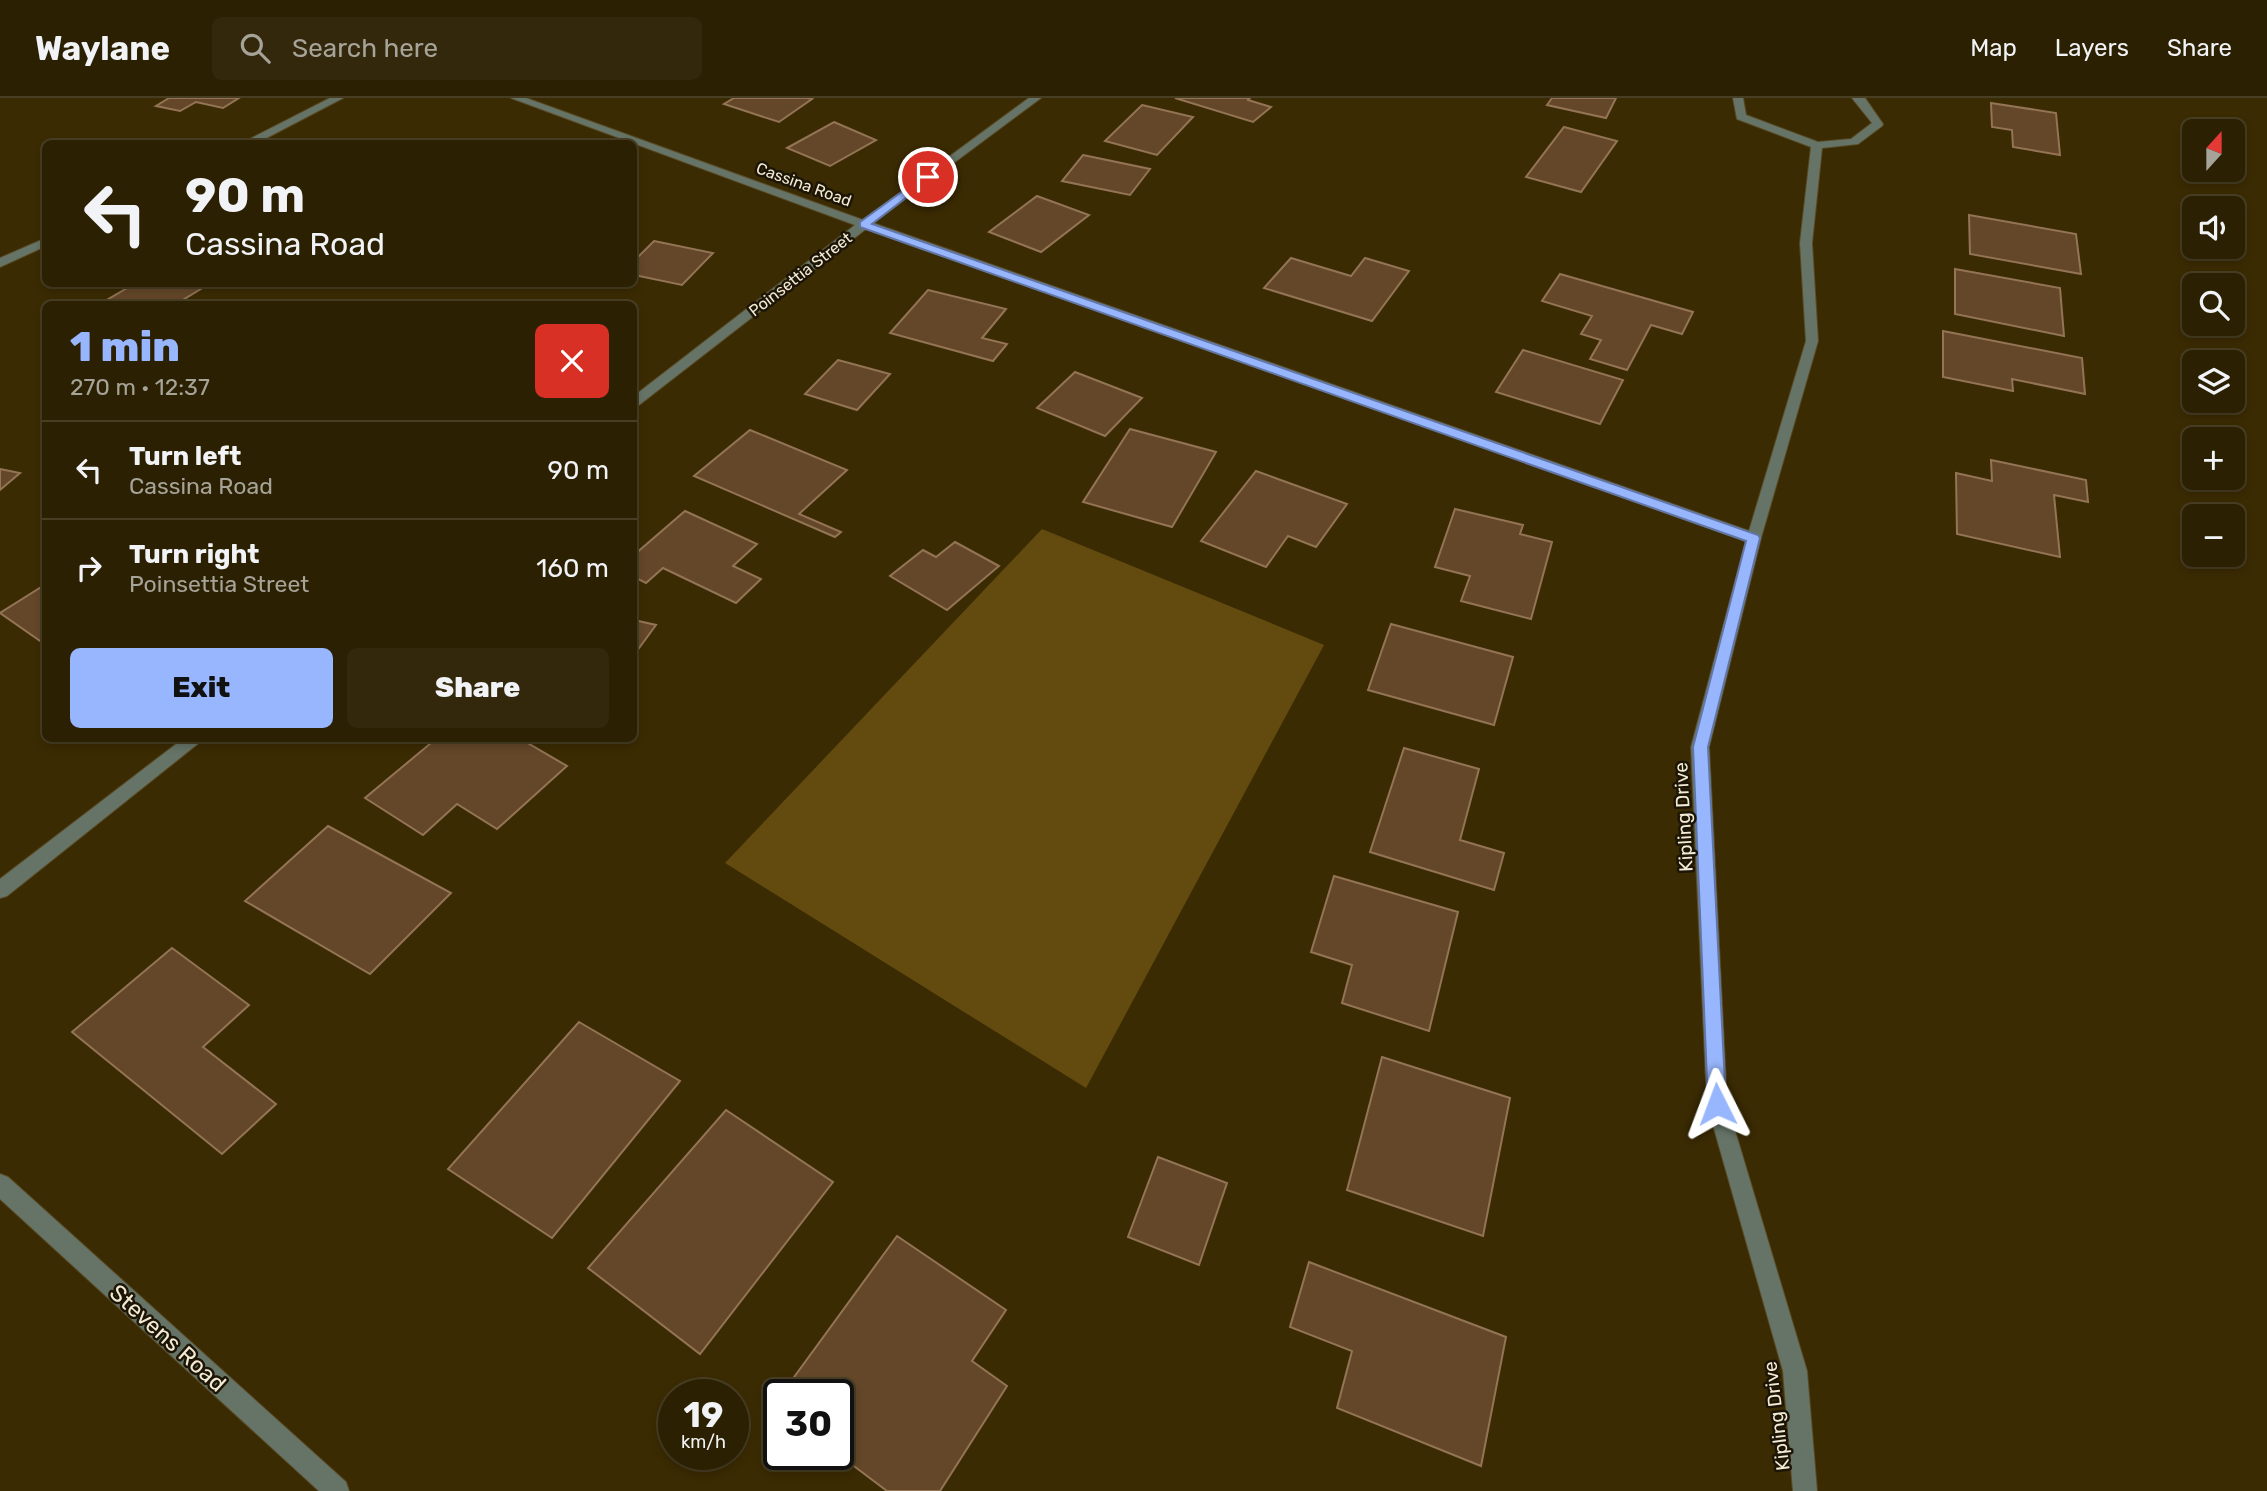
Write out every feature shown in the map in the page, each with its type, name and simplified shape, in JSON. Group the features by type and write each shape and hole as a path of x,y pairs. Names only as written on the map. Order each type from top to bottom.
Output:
{"street":[{"path":"253,140 338,98"},
{"name":"Cassina Road","path":"516,98 632,140"},
{"name":"Poinsettia Street","path":"637,400 864,224 1035,98"},
{"path":"1738,98 1741,117 1817,145 1854,142 1878,124 1857,98"},
{"name":"Cassina Road","path":"637,142 1754,538"},
{"name":"Kipling Drive","path":"1805,1491 1795,1371 1717,1104 1700,747 1754,538 1812,341 1806,243 1817,145"},
{"path":"0,263 42,243"},
{"path":"0,890 192,742"},
{"name":"Stevens Road","path":"0,1185 337,1491"}],"shaded area":[{"path":"1042,529 1324,645 1086,1088 725,863"}],"building":[{"path":"169,98 239,98 223,108 196,102 180,111 156,106"},
{"path":"734,98 812,99 779,122 724,104"},
{"path":"1175,98 1250,98 1248,100 1271,107 1253,122"},
{"path":"1552,98 1616,98 1606,118 1547,105"},
{"path":"1991,103 2056,113 2060,155 2013,147 2012,130 1992,127"},
{"path":"1142,105 1193,117 1157,155 1105,141"},
{"path":"834,122 876,140 830,166 787,148"},
{"path":"1564,127 1617,141 1581,192 1526,177"},
{"path":"1083,155 1150,169 1130,195 1062,181"},
{"path":"1037,196 1089,215 1041,252 989,232"},
{"path":"1969,215 2076,234 2081,274 1970,254"},
{"path":"654,241 713,253 682,285 637,276 637,258"},
{"path":"1291,258 1351,276 1365,258 1409,271 1372,321 1264,288"},
{"path":"1955,269 2060,288 2064,336 1955,314"},
{"path":"1560,274 1693,312 1682,334 1651,325 1627,370 1590,359 1601,340 1581,334 1592,316 1542,301"},
{"path":"129,287 204,287 181,301 105,301"},
{"path":"928,290 1006,309 982,338 1007,344 993,361 890,333"},
{"path":"1943,331 2082,358 2085,394 2012,379 2013,391 1943,377"},
{"path":"1523,350 1623,380 1600,424 1496,392"},
{"path":"838,360 890,374 857,410 805,394"},
{"path":"1075,372 1142,398 1105,436 1037,408"},
{"path":"1130,429 1216,452 1172,527 1083,502"},
{"path":"750,430 847,470 799,514 841,532 835,537 694,476"},
{"path":"1991,460 2086,480 2088,502 2054,495 2060,557 1957,534 1956,473 1992,481"},
{"path":"0,469 20,473 0,490"},
{"path":"1256,471 1347,504 1316,547 1288,536 1266,567 1201,541"},
{"path":"1455,509 1523,525 1520,534 1552,542 1531,619 1461,601 1470,576 1435,567"},
{"path":"685,511 757,544 733,566 761,579 736,603 663,568 646,583 637,578 637,552"},
{"path":"955,542 999,566 947,610 890,576 923,550 936,557"},
{"path":"42,587 42,642 0,613"},
{"path":"637,621 656,625 637,651"},
{"path":"1391,624 1513,657 1494,725 1368,690"},
{"path":"432,742 526,742 567,766 497,829 457,804 423,835 365,798"},
{"path":"1404,748 1479,769 1460,840 1504,853 1494,890 1370,852"},
{"path":"328,826 451,893 370,974 245,901"},
{"path":"1334,876 1458,912 1429,1031 1342,1003 1352,965 1311,952"},
{"path":"172,948 249,1005 203,1047 276,1104 222,1154 72,1032"},
{"path":"579,1022 680,1081 552,1238 448,1169"},
{"path":"1382,1057 1510,1098 1483,1236 1347,1190"},
{"path":"726,1110 833,1182 700,1354 588,1268"},
{"path":"1158,1157 1227,1183 1199,1265 1128,1237"},
{"path":"897,1236 1006,1310 972,1361 1007,1386 940,1491 887,1491 854,1466 854,1379 793,1379"},
{"path":"1309,1262 1506,1337 1481,1466 1337,1408 1352,1351 1290,1327"}],"route":[{"path":"928,177 864,224 1754,538 1700,747 1717,1104"}]}
